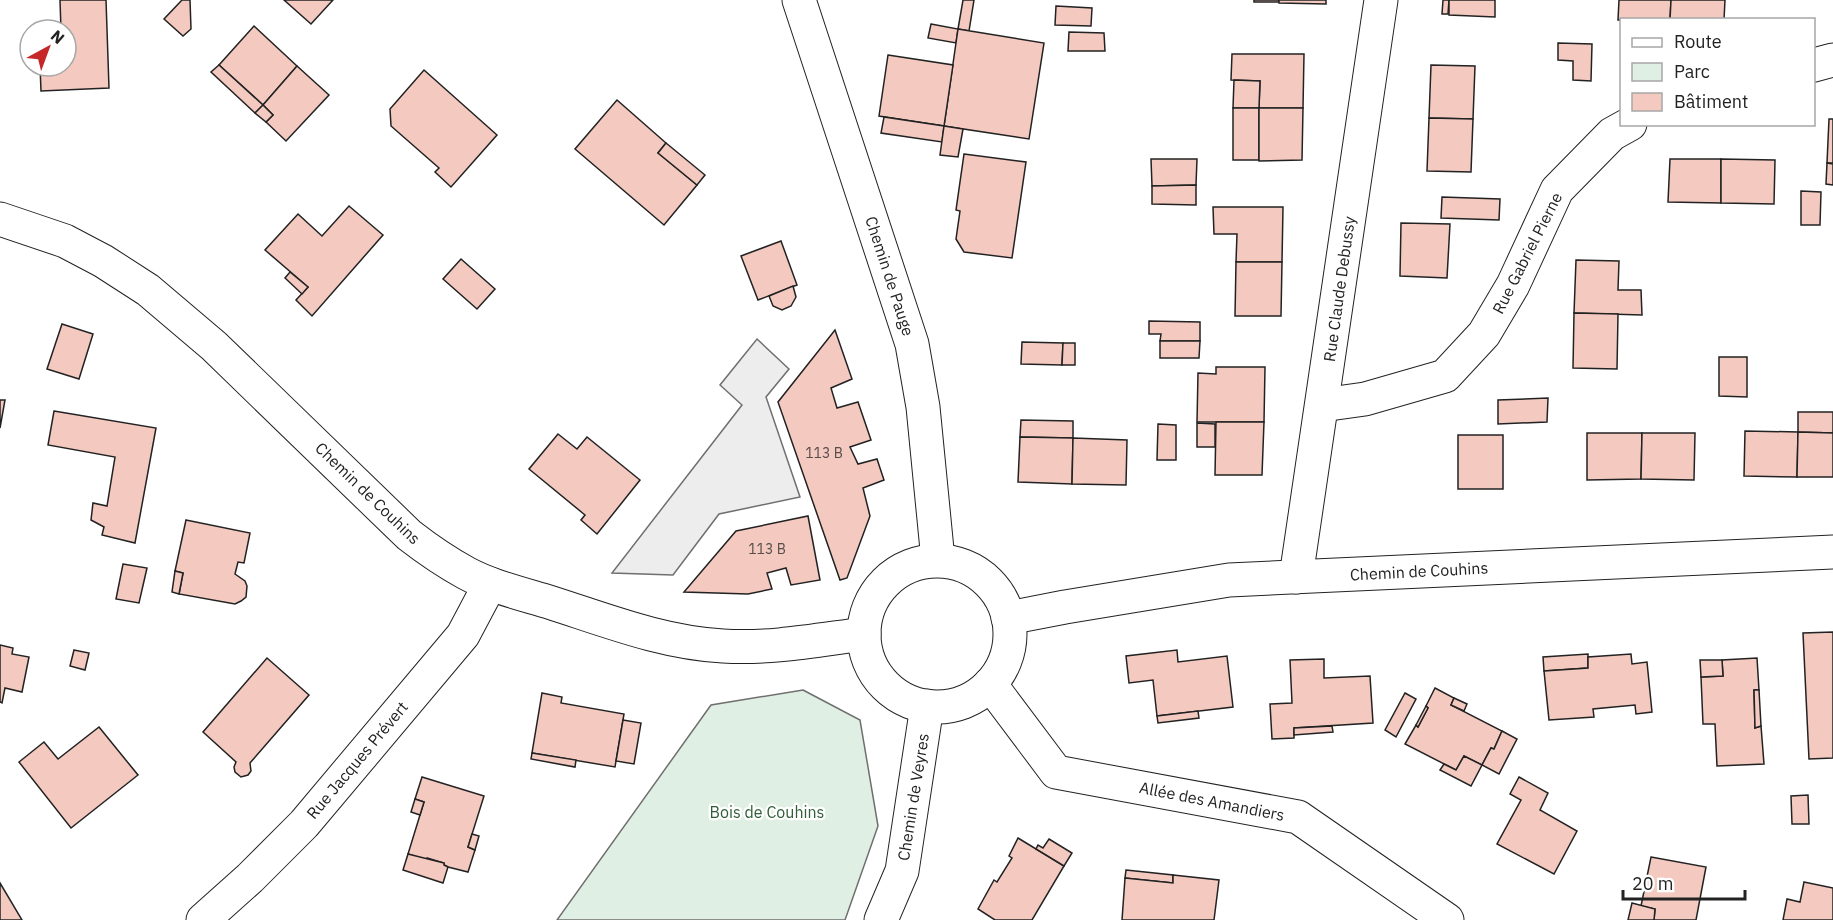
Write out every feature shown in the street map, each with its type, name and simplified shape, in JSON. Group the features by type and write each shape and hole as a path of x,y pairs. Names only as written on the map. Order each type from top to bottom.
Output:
{"street":[{"name":"Chemin de Pauge","path":"799,0 912,344 922,407 938,560"},
{"name":"Rue Claude Debussy","path":"1296,577 1381,0"},
{"path":"1815,65 1833,60"},
{"name":"Rue Gabriel Pierne","path":"1322,405 1365,399 1445,376 1484,334 1513,285 1557,190 1612,134 1626,126"},
{"name":"Chemin de Couhins","path":"0,219 65,241 104,261 148,290 214,346 409,535 434,555 467,574 490,584 665,638 697,644 752,647 795,644 864,634"},
{"name":"Chemin de Couhins","path":"1008,618 1229,580 1833,552"},
{"path":"938,560 962,565 983,577 999,595 1008,618 1009,642 1004,664 990,684 972,698 950,706 927,706 904,699 885,685 874,670 866,653 864,634 869,607 876,594 887,580 902,569 920,563 938,560"},
{"name":"Rue Jacques Prévert","path":"203,920 250,878 304,824 463,635 490,584"},
{"name":"Allée des Amandiers","path":"990,684 1056,772 1298,817 1447,920"},
{"name":"Chemin de Veyres","path":"880,920 902,871 927,706"}],"green space":[{"name":"Bois de Couhins","path":"803,690 860,720 878,826 845,920 557,920 711,705"}],"shaded area":[{"path":"757,339 789,369 766,397 800,497 719,514 673,575 612,573 742,405 720,385"}],"building":[{"path":"60,0 106,0 109,88 41,91 40,78 78,78 78,18 61,18"},
{"path":"182,0 190,0 191,29 183,36 164,19"},
{"path":"284,0 333,0 311,24"},
{"path":"963,0 974,0 969,31 958,29"},
{"path":"1254,0 1279,0 1279,2 1254,2"},
{"path":"1279,0 1326,0 1326,4 1279,3"},
{"path":"1443,0 1449,0 1448,14 1442,14"},
{"path":"1449,0 1495,0 1495,17 1449,15"},
{"path":"1619,0 1671,0 1670,18 1620,18 1618,20"},
{"path":"1671,0 1725,0 1724,18 1670,18"},
{"path":"1056,6 1092,8 1091,26 1055,25"},
{"path":"931,24 958,29 956,43 928,38"},
{"path":"254,26 297,66 263,105 219,65"},
{"path":"958,29 1044,43 1029,139 944,126"},
{"path":"1069,32 1104,33 1105,51 1068,51"},
{"path":"1558,43 1592,44 1591,81 1573,80 1573,61 1558,60"},
{"path":"1232,54 1304,54 1303,108 1259,108 1260,81 1231,80"},
{"path":"888,55 953,65 944,126 879,116"},
{"path":"219,65 263,105 255,113 211,72"},
{"path":"1431,65 1475,66 1473,119 1429,118"},
{"path":"297,66 329,95 286,141 266,122 273,115 263,105"},
{"path":"424,70 497,135 451,187 435,172 439,168 391,126 390,109"},
{"path":"1234,80 1260,81 1259,108 1233,108"},
{"path":"617,100 666,143 658,153 697,185 664,225 575,149"},
{"path":"263,105 273,115 266,122 255,113"},
{"path":"1233,108 1259,108 1259,160 1233,160"},
{"path":"1259,108 1303,108 1302,160 1259,161"},
{"path":"884,117 944,126 942,142 881,133"},
{"path":"1429,118 1473,119 1471,172 1427,171"},
{"path":"1829,119 1833,119 1833,163 1827,163"},
{"path":"944,126 963,129 958,157 940,155"},
{"path":"666,143 705,175 697,185 658,153"},
{"path":"964,154 1026,162 1012,258 964,252 956,239 960,211 956,210"},
{"path":"1151,159 1197,159 1196,185 1152,186"},
{"path":"1670,159 1721,159 1721,203 1668,202"},
{"path":"1721,159 1775,160 1774,204 1721,203"},
{"path":"1827,163 1833,164 1833,185 1826,184"},
{"path":"1196,185 1196,205 1152,204 1152,186"},
{"path":"1801,191 1821,192 1820,225 1801,225"},
{"path":"1442,197 1500,199 1499,220 1441,218"},
{"path":"349,206 383,235 312,316 296,300 308,287 265,250 298,214 322,236"},
{"path":"1213,207 1283,207 1282,262 1236,262 1237,234 1214,234"},
{"path":"1401,223 1450,224 1447,278 1400,276"},
{"path":"781,241 797,285 758,300 741,256"},
{"path":"461,259 495,289 477,309 443,279"},
{"path":"1576,260 1619,261 1618,290 1641,290 1642,315 1574,313"},
{"path":"1236,262 1282,262 1281,316 1235,316"},
{"path":"290,272 308,287 302,294 285,278"},
{"path":"793,286 796,297 791,306 782,310 773,306 769,296"},
{"path":"1574,313 1618,314 1617,369 1573,368"},
{"path":"1149,321 1200,322 1200,341 1160,341 1161,334 1149,334"},
{"path":"62,324 93,334 79,379 47,369"},
{"path":"835,330 852,379 831,388 837,408 858,402 871,440 850,447 858,464 877,459 884,480 863,488 870,516 847,578 840,580 778,402"},
{"path":"1160,341 1200,341 1199,358 1160,358"},
{"path":"1022,342 1063,343 1062,365 1021,364"},
{"path":"1063,343 1075,343 1075,365 1062,365"},
{"path":"1719,357 1747,357 1747,397 1719,396"},
{"path":"1216,367 1265,367 1264,422 1197,422 1198,373 1216,374"},
{"path":"1548,398 1547,422 1498,424 1498,400"},
{"path":"0,400 5,400 0,428"},
{"path":"54,411 156,428 135,543 102,535 104,527 91,520 93,503 107,506 115,457 48,445"},
{"path":"1798,412 1833,412 1833,433 1798,432"},
{"path":"1021,420 1073,421 1073,438 1020,437"},
{"path":"1216,422 1264,422 1262,475 1215,475"},
{"path":"1197,423 1215,424 1215,447 1197,447"},
{"path":"1158,424 1176,425 1176,460 1157,460"},
{"path":"1745,431 1798,432 1797,477 1744,476"},
{"path":"1798,432 1833,433 1833,477 1797,477"},
{"path":"1587,433 1642,433 1641,479 1587,480"},
{"path":"1642,433 1695,433 1694,480 1641,479"},
{"path":"558,434 577,449 587,437 640,480 597,534 581,520 585,515 529,469"},
{"path":"1458,435 1503,435 1503,489 1458,489"},
{"path":"1020,437 1073,438 1072,484 1018,482"},
{"path":"1073,438 1127,440 1126,485 1072,484"},
{"path":"808,516 820,580 791,585 786,568 767,573 772,589 748,594 684,592 736,531"},
{"path":"186,520 250,533 244,563 238,562 235,574 245,581 247,586 246,597 241,601 235,604 179,594 183,573 175,571"},
{"path":"123,564 147,568 139,603 116,599"},
{"path":"175,571 183,573 179,594 172,592"},
{"path":"1833,632 1833,758 1809,759 1803,633"},
{"path":"0,645 13,648 12,654 29,657 22,692 5,688 2,703 0,702"},
{"path":"74,650 89,653 85,670 70,666"},
{"path":"1177,650 1178,662 1227,656 1233,707 1157,716 1153,680 1129,683 1126,656"},
{"path":"1588,654 1588,668 1544,671 1543,657"},
{"path":"1631,654 1632,664 1647,662 1652,712 1636,714 1635,705 1593,709 1594,717 1549,720 1544,671 1588,668 1588,657"},
{"path":"267,658 309,695 250,763 251,771 248,775 241,777 235,772 236,762 203,732"},
{"path":"1757,658 1759,690 1754,690 1755,728 1761,726 1764,764 1717,766 1715,724 1703,724 1701,677 1723,676 1722,660"},
{"path":"1324,659 1324,678 1370,676 1373,723 1294,728 1294,738 1272,739 1270,704 1292,703 1290,660"},
{"path":"1700,660 1722,660 1723,676 1701,677"},
{"path":"1435,688 1454,698 1451,705 1502,731 1494,749 1491,748 1482,765 1464,756 1456,770 1405,744 1416,725 1418,727"},
{"path":"1754,690 1759,690 1761,726 1755,728"},
{"path":"542,693 562,697 561,703 624,714 615,767 532,753"},
{"path":"1405,693 1416,699 1396,737 1385,730"},
{"path":"1454,698 1467,704 1464,711 1451,705"},
{"path":"1426,706 1428,708 1418,727 1416,725"},
{"path":"1198,711 1199,718 1158,723 1157,716"},
{"path":"623,720 641,723 634,764 616,761"},
{"path":"1332,726 1333,732 1294,735 1294,728"},
{"path":"99,727 138,775 71,828 19,762 44,742 58,759"},
{"path":"1502,731 1517,739 1499,774 1482,765 1491,748 1494,749"},
{"path":"532,753 576,760 575,767 531,759"},
{"path":"1464,756 1482,765 1471,786 1440,770 1444,764 1456,770"},
{"path":"422,777 484,796 468,847 475,850 468,872 408,854 424,802 415,799"},
{"path":"1519,777 1548,793 1540,810 1577,831 1554,874 1497,844 1521,800 1510,794"},
{"path":"1808,795 1809,824 1792,824 1791,796"},
{"path":"415,799 424,802 420,815 411,812"},
{"path":"472,834 479,836 475,850 468,847"},
{"path":"1018,838 1064,866 1032,920 995,920 978,909 994,880 997,882 1012,858 1009,856"},
{"path":"1049,839 1072,853 1064,866 1036,849 1038,845 1043,848"},
{"path":"408,854 444,863 448,867 443,883 403,870"},
{"path":"1651,857 1706,867 1696,920 1654,920 1655,909 1641,906"},
{"path":"1126,870 1173,875 1173,883 1125,878"},
{"path":"1173,875 1219,880 1214,920 1122,920 1125,878 1173,883"},
{"path":"1804,882 1833,888 1833,920 1783,920 1787,899 1800,902"},
{"path":"0,883 22,920 0,920"},
{"path":"1632,903 1655,909 1654,920 1628,920"}]}
